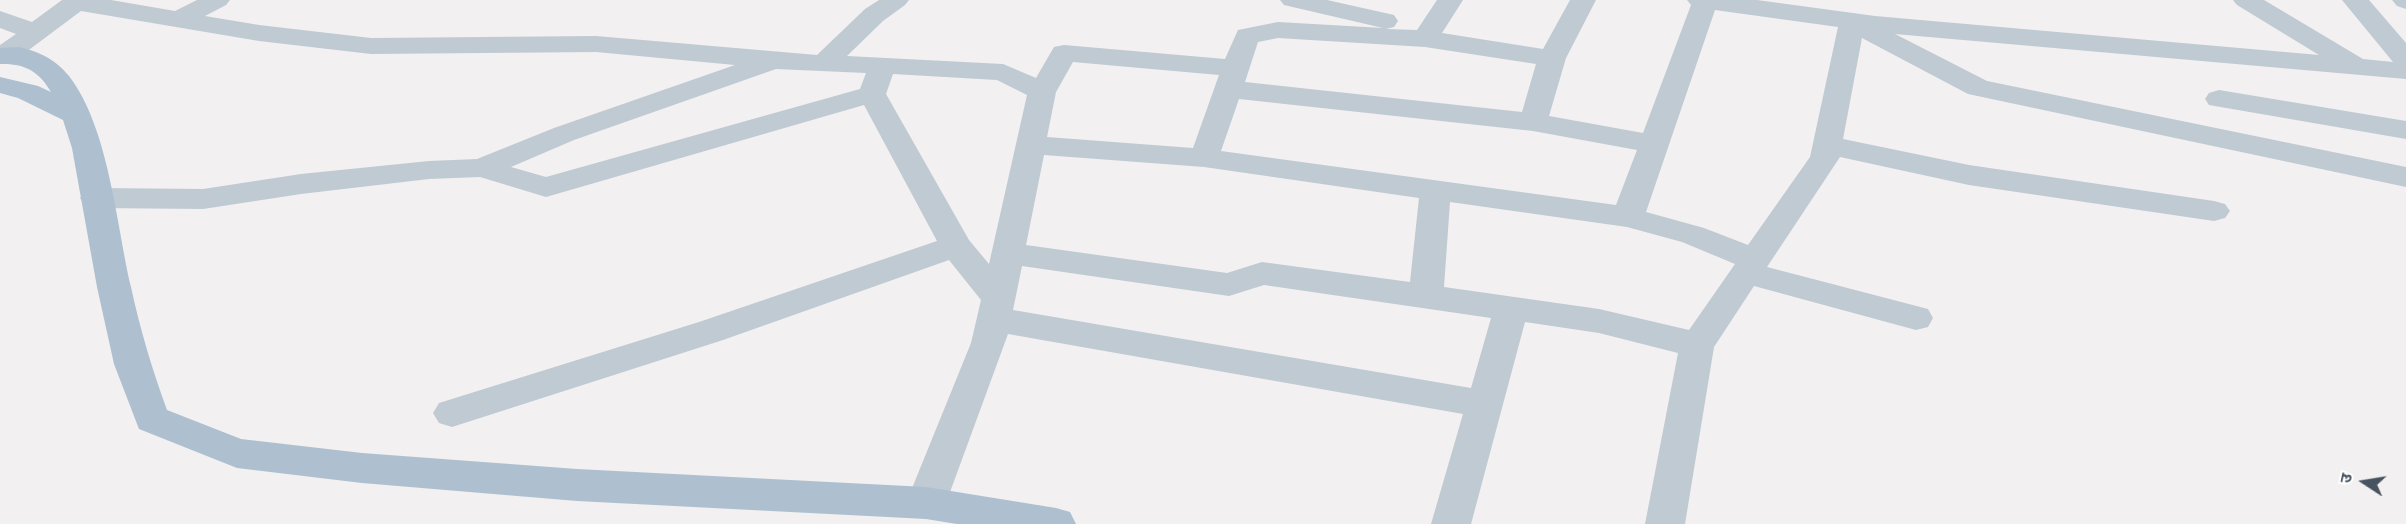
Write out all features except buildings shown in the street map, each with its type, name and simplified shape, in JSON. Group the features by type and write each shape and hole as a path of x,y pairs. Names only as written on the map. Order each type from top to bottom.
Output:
{"main road":[{"path":"1,62 28,56 50,69 63,88 74,114 87,148 132,364 152,420 237,453 362,468 577,485 926,503 1056,524"},
{"path":"0,85 28,92 74,114"}],"street":[{"path":"177,20 217,0"},
{"path":"825,64 874,15 896,0"},
{"path":"1293,0 1428,35 1552,58"},
{"path":"1428,35 1450,0"},
{"path":"1533,122 1552,58 1583,0"},
{"path":"2246,0 2360,69"},
{"path":"2355,0 2406,60"},
{"path":"1,62 78,1 259,33 371,46 596,44 776,61 1003,72 1042,92"},
{"path":"1628,217 1703,1 1852,22 2360,69 2406,71"},
{"path":"0,19 36,32"},
{"path":"1665,524 1697,345 1825,157 1852,22"},
{"path":"1852,22 1978,88 2406,177"},
{"path":"1204,158 1247,36 1278,30 1428,35"},
{"path":"926,503 989,343 1042,92 1064,53 1533,122 1655,144"},
{"path":"481,168 564,134 776,61"},
{"path":"882,66 872,94 956,246 996,308 1484,404"},
{"path":"96,198 203,199 301,184 429,170 481,168 546,187 872,94"},
{"path":"2219,99 2406,130"},
{"path":"1029,145 1204,158 1628,217 1694,235 1751,267 1916,318"},
{"path":"1828,145 1969,174 2214,211"},
{"path":"1425,297 1436,190"},
{"path":"452,413 711,331 956,246"},
{"path":"1007,253 1229,285 1262,273 1599,321 1697,345"},
{"path":"1451,524 1511,309"}]}
